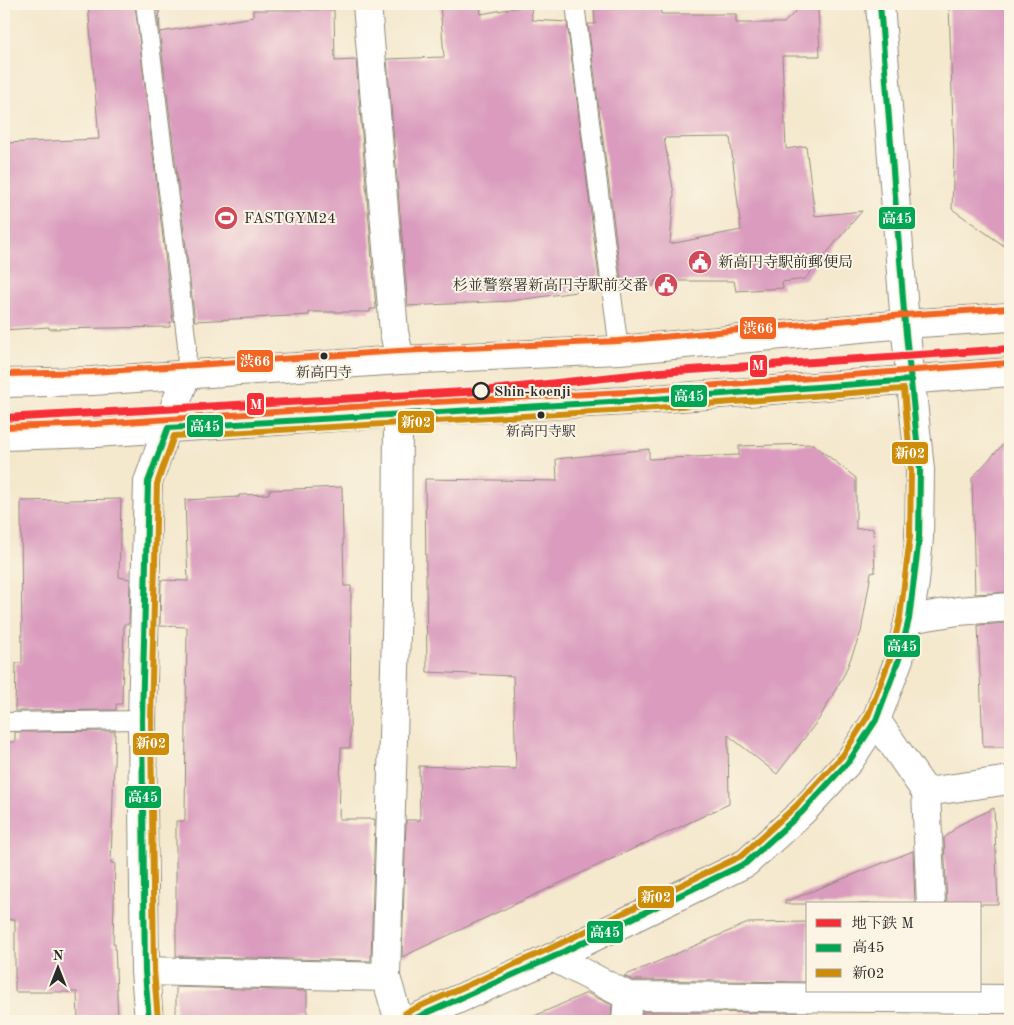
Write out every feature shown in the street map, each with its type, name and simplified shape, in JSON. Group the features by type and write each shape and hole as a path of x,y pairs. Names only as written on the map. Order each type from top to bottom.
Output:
{"street":[{"path":"367,4 394,332 400,360"},
{"path":"409,1021 553,957 746,862 802,812 850,760 876,720 899,659 909,619 919,538 920,470 905,324 880,4"},
{"path":"4,383 186,376 400,360 619,350 905,324 1010,317"},
{"path":"4,436 627,400 1010,372"},
{"path":"149,1021 146,972 142,720 148,482 186,376"},
{"path":"398,413 397,601 386,977 399,1021"},
{"path":"909,619 958,611 1010,607"},
{"path":"876,720 926,792 931,902"},
{"path":"926,792 1010,780"},
{"path":"553,957 627,1009 936,1003 1010,999"},
{"path":"146,972 386,977"}],"lane":[{"path":"146,4 187,345 186,376"},
{"path":"575,4 619,350"},
{"path":"4,722 142,720"}],"building":[{"path":"88,4 135,4 173,322 170,322 170,327 49,329 49,327 4,330 4,143 99,139"},
{"path":"156,4 159,4 160,32 253,17 253,10 334,10 335,61 356,60 376,309 370,309 370,312 309,312 309,315 195,321"},
{"path":"440,4 480,4 481,14 531,5 532,20 567,22 600,286 576,286 576,292 510,301 408,306 387,59 444,57"},
{"path":"594,4 660,4 661,14 736,14 736,23 784,23 803,4 818,4 820,56 782,56 786,149 806,146 815,216 862,211 805,279 782,282 783,288 736,291 734,281 654,281 654,286 622,286 588,24 595,24","holes":["730,137 741,230 670,244 674,194 664,138"]},
{"path":"949,4 1010,4 1010,250 952,209 954,153"},
{"path":"1007,440 1010,592 975,594 972,478"},
{"path":"813,444 856,478 856,529 873,528 875,572 871,573 861,632 845,673 819,719 777,774 728,735 729,804 402,957 406,820 420,820 419,766 516,769 513,676 427,672 425,479 557,481 556,459 649,449 649,459 739,455 739,446"},
{"path":"342,487 344,586 351,586 350,748 341,748 339,819 375,819 371,961 176,956 176,821 185,821 187,627 160,626 161,580 188,581 185,500 269,494 269,490"},
{"path":"121,499 119,577 130,579 129,624 124,624 122,704 116,704 116,710 15,711 16,663 22,663 21,501"},
{"path":"1010,623 1010,747 983,747 978,625"},
{"path":"115,731 111,863 115,863 113,944 115,944 118,1021 78,1021 77,992 15,992 15,919 4,920 4,742 15,742 15,732"},
{"path":"994,808 998,904 947,902 944,838 959,825"},
{"path":"913,851 915,902 806,902 806,904 785,904 785,902"},
{"path":"806,922 806,982 632,980 624,976 748,923"},
{"path":"176,987 307,991 307,1016 294,1021 176,1021"},
{"path":"587,993 612,1005 611,1021 523,1021"},
{"path":"642,1012 808,1013 808,1021 642,1021"}],"metro line":[{"name":"M","path":"4,418 482,391 660,372 1010,349"}],"transit line":[{"name":"高45","path":"409,1021 553,957 746,863 802,812 850,760 876,720 899,659 909,619 919,538 920,470 905,324 880,4"},
{"name":"渋66","path":"4,374 92,372 399,351 618,341 904,315 1009,308"},
{"name":"渋66","path":"4,427 95,424 397,404 626,392 1009,363"},
{"name":"高45","path":"149,1021 145,971 142,720 148,482 168,428 627,401 912,380"},
{"name":"新02","path":"158,1020 154,971 151,720 157,484 174,436 628,410 904,389 911,470 910,537 900,617 891,656 868,716 843,755 796,806 741,856 549,949 405,1013"}],"place":[{"name":"FASTGYM24","path":"226,218"},
{"name":"新高円寺駅前郵便局","path":"700,262"},
{"name":"杉並警察署新高円寺駅前交番","path":"666,285"},
{"name":"新高円寺","path":"324,356"},
{"name":"Shin-koenji","path":"481,391"},
{"name":"新高円寺駅","path":"541,415"}]}
